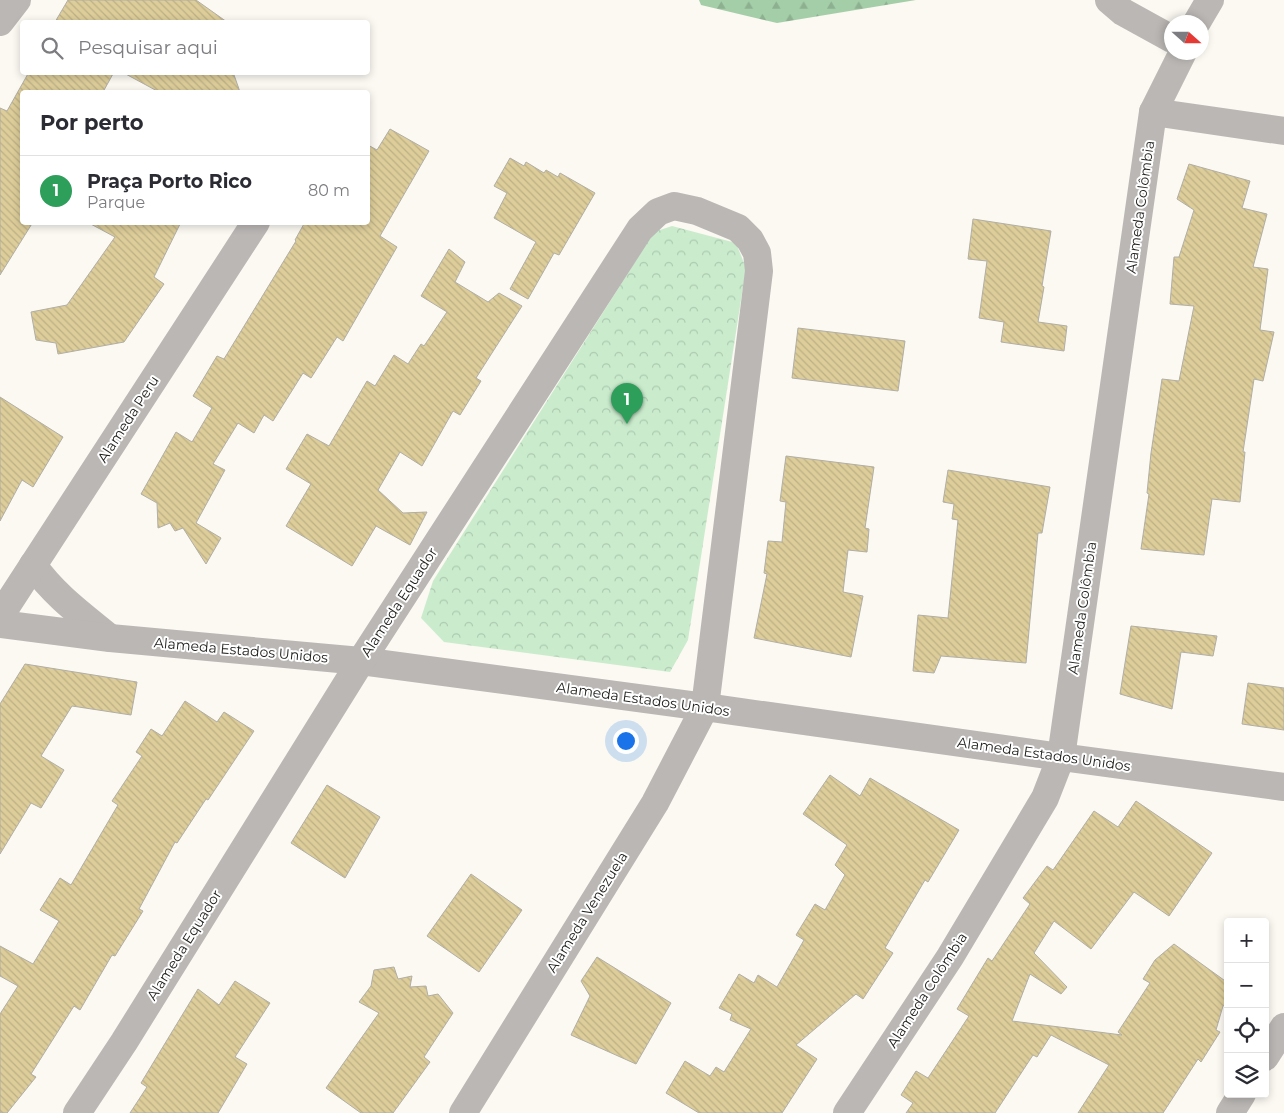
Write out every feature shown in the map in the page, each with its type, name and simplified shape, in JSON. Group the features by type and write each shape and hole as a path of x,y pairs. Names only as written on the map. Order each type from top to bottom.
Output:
{"street":[{"path":"1109,0 1123,12 1164,35"},
{"path":"1201,15 1210,0"},
{"name":"Alameda Colômbia","path":"847,1113 950,957 1045,798 1061,757 1154,112 1179,60"},
{"path":"1154,112 1284,131"},
{"name":"Alameda Equador","path":"77,1113 124,1042 361,661 640,229 658,212 674,206 697,211 738,228 750,240 757,253 759,271 705,707"},
{"name":"Alameda Peru","path":"0,616 254,225"},
{"path":"33,565 60,598 110,638"},
{"name":"Alameda Estados Unidos","path":"0,624 110,638 361,661 1284,787"},
{"name":"Alameda Venezuela","path":"463,1113 655,803 705,707"},
{"path":"1268,1053 1284,1027"},
{"path":"1230,1113 1239,1098"}],"green space":[{"path":"699,0 916,0 777,23 701,5"},
{"path":"672,226 736,243 746,268 688,640 670,672 444,642 421,618 433,581 654,232"}],"building":[{"path":"68,0 196,0 224,20 56,20"},
{"path":"27,75 112,75 104,90 20,90 20,225 31,225 0,275 0,108 7,111"},
{"path":"128,75 234,75 239,90 155,90"},
{"path":"390,129 429,151 380,236 397,247 343,341 337,337 311,378 303,373 273,421 264,415 254,433 238,423 213,464 225,470 196,523 221,538 206,564 183,528 175,531 170,523 158,528 157,503 141,494 176,432 192,442 212,408 193,396 217,356 224,359 296,241 303,225 370,225 370,146 377,150"},
{"path":"510,158 524,166 526,162 544,173 546,170 558,177 560,173 595,193 559,255 554,253 528,299 510,289 536,242 494,218 507,193 494,186"},
{"path":"1189,164 1250,181 1242,208 1267,214 1253,267 1268,269 1260,330 1274,332 1263,381 1254,379 1243,452 1245,452 1240,502 1212,499 1204,555 1141,549 1149,494 1147,493 1151,453 1162,379 1179,381 1194,306 1170,304 1174,257 1179,257 1194,210 1177,199"},
{"path":"973,219 1051,231 1038,322 1067,326 1064,351 1001,342 1004,322 979,318 987,261 968,259"},
{"path":"93,225 180,225 154,277 164,284 124,342 58,354 56,343 36,340 31,312 67,305 115,237"},
{"path":"449,249 465,262 455,282 488,302 499,293 522,306 476,378 481,381 460,415 453,411 422,466 400,452 378,490 403,513 427,512 410,545 376,526 352,566 286,526 311,484 286,469 307,434 329,446 367,381 375,386 394,355 408,364 421,344 424,346 447,312 421,296"},
{"path":"798,328 905,341 898,391 792,378"},
{"path":"0,397 63,437 33,487 22,480 0,521"},
{"path":"786,456 874,467 865,528 869,529 867,552 848,550 843,592 863,596 851,657 754,638 767,574 764,573 768,541 782,542 786,502 780,501"},
{"path":"948,470 1050,487 1042,533 1038,533 1026,663 941,656 934,673 913,671 918,615 948,618 958,520 952,519 954,504 943,502"},
{"path":"1131,626 1217,636 1213,656 1181,652 1172,709 1120,694"},
{"path":"25,664 137,682 131,715 72,706 41,756 64,770 41,808 31,803 0,854 0,704"},
{"path":"1248,683 1284,688 1284,730 1242,724"},
{"path":"185,701 217,722 224,712 254,731 208,800 206,799 177,843 175,842 139,909 143,911 115,956 112,955 80,1010 74,1006 31,1074 36,1077 7,1113 0,1113 0,1014 18,986 0,976 0,946 33,964 59,921 40,910 60,878 71,885 118,805 112,801 142,756 136,752 151,729 162,736"},
{"path":"830,775 860,796 870,778 959,830 928,882 925,880 885,948 893,953 863,999 856,994 796,1045 817,1059 782,1113 699,1113 666,1093 685,1061 710,1076 716,1067 724,1072 751,1029 730,1020 732,1014 719,1008 739,974 754,983 758,975 777,987 804,940 796,935 815,904 825,910 845,875 835,865 847,845 803,814"},
{"path":"327,785 380,817 345,878 291,843"},
{"path":"1136,801 1212,853 1169,916 1134,892 1091,949 1054,921 1034,953 1067,987 1061,994 1030,974 1012,1021 1122,1035 1118,1032 1150,983 1143,979 1155,960 1174,944 1224,980 1224,1005 1216,1030 1220,1032 1201,1062 1198,1059 1163,1113 1078,1113 1109,1065 1051,1035 1037,1057 1033,1055 995,1113 906,1113 913,1103 901,1095 916,1071 928,1078 969,1016 957,1009 988,958 992,961 1030,904 1023,898 1047,866 1053,870 1094,811 1118,827"},
{"path":"471,874 522,910 479,972 427,936"},
{"path":"597,957 671,1003 636,1064 571,1035 590,996 581,981"},
{"path":"394,967 398,979 412,976 410,987 426,986 428,996 438,994 453,1013 424,1057 430,1062 393,1113 361,1113 326,1088 379,1013 359,1002 371,986 374,970"},
{"path":"235,981 270,1003 235,1057 247,1064 218,1113 130,1113 147,1087 141,1083 198,989 219,1005"}],"place":[{"name":"Praça Porto Rico","path":"627,424"}]}
